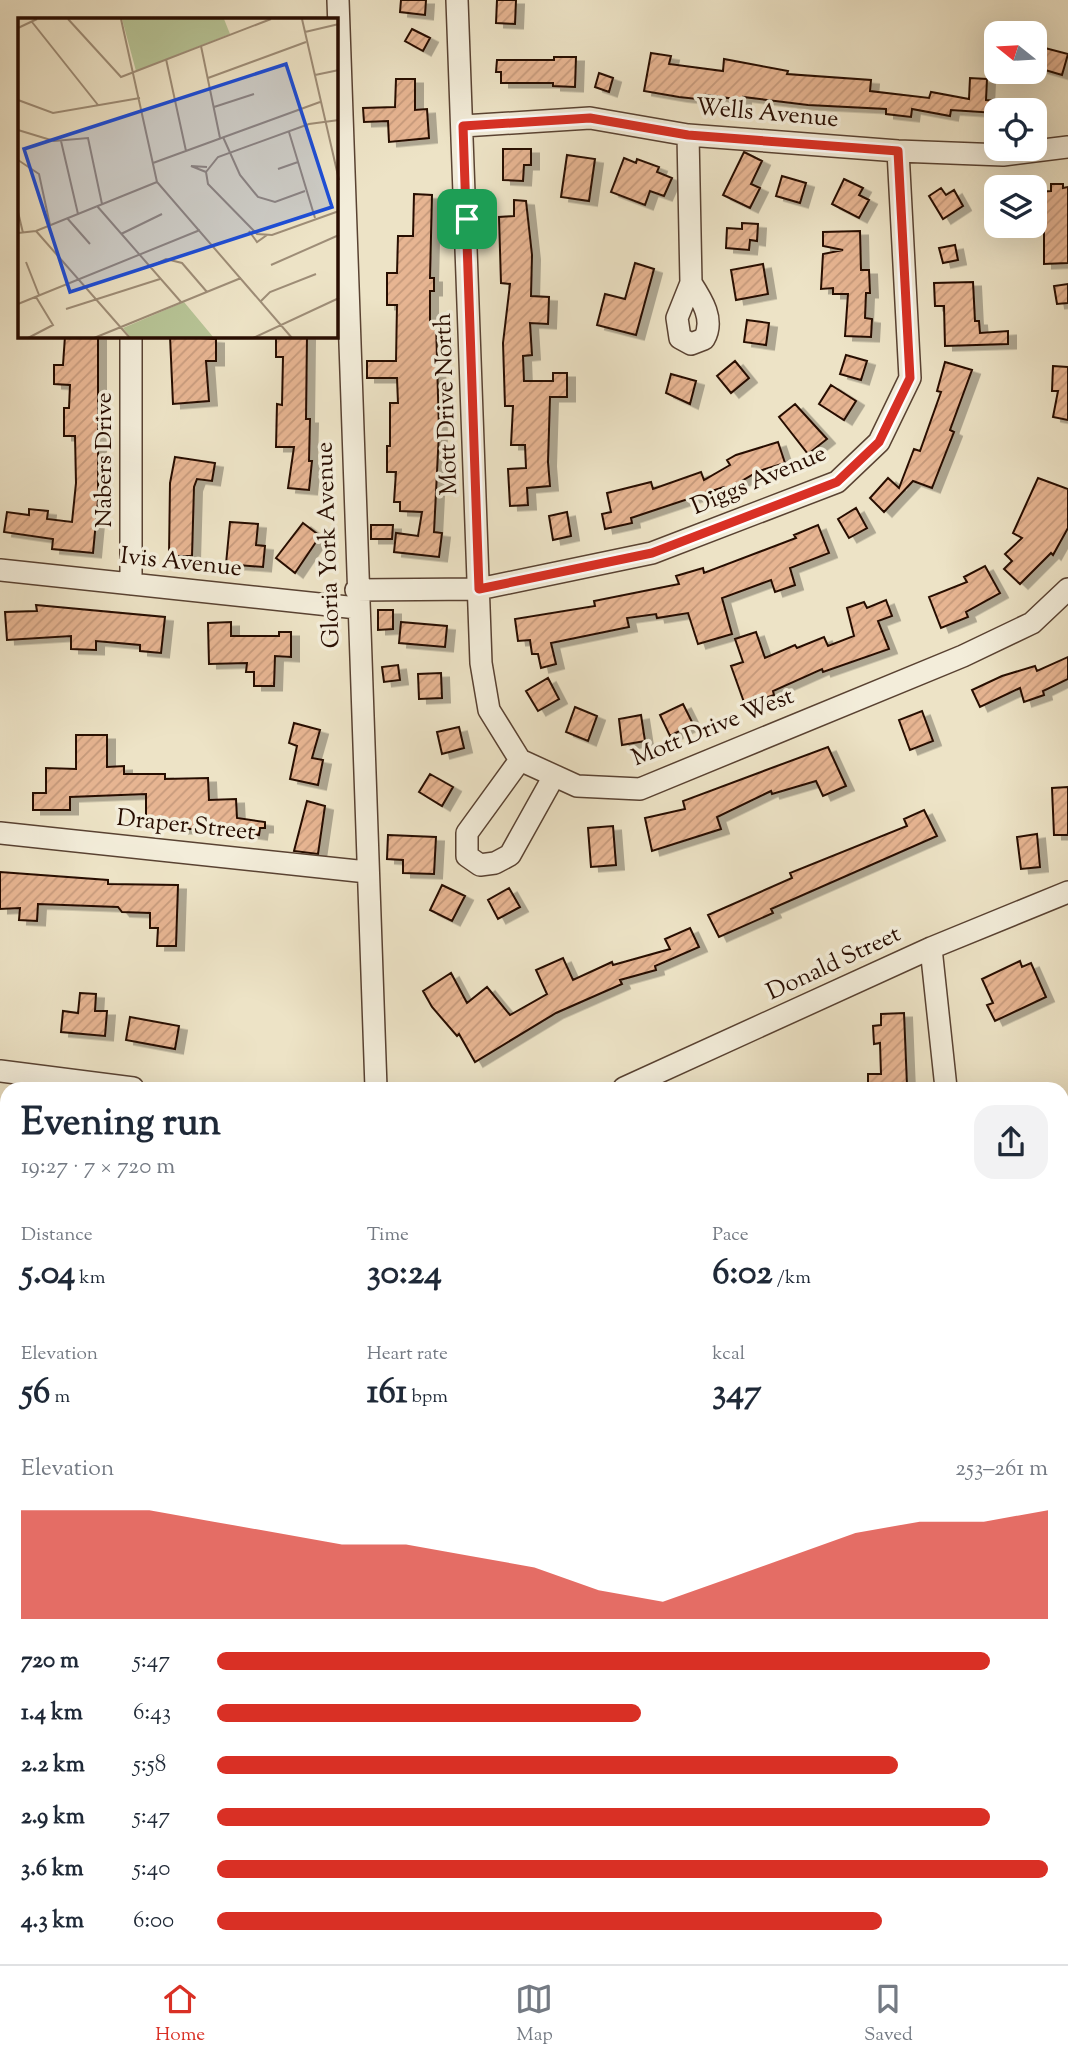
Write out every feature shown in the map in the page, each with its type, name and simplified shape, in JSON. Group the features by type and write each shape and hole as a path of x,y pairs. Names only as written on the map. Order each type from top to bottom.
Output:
{"street":[{"name":"Gloria York Avenue","path":"338,0 376,1082"},
{"name":"Mott Drive North","path":"457,0 481,663 489,710 520,760"},
{"name":"Wells Avenue","path":"463,126 590,118 688,135 898,151 1003,155 1068,147"},
{"path":"688,135 691,283"},
{"name":"Diggs Avenue","path":"357,599 479,589 652,553 837,482 879,442 910,378 898,151"},
{"name":"Nabers Drive","path":"131,338 131,584"},
{"name":"Ivis Avenue","path":"0,570 131,584 357,599"},
{"name":"Mott Drive West","path":"554,776 578,786 640,789 963,656 1032,623 1068,589"},
{"path":"1041,615 1068,614"},
{"path":"520,760 554,776 510,855 480,865 467,856 467,833 520,760"},
{"name":"Draper Street","path":"0,833 367,872"},
{"name":"Donald Street","path":"637,1082 931,948 1068,892"},
{"path":"931,948 945,1082"},
{"path":"0,1071 86,1082"}],"building":[{"path":"401,0 426,0 425,15 400,12"},
{"path":"497,0 516,0 515,24 496,23"},
{"path":"412,29 430,38 423,51 405,41"},
{"path":"1047,49 1068,54 1062,75 1047,71"},
{"path":"651,53 671,56 669,64 723,71 724,59 788,71 787,74 871,80 870,91 929,98 931,92 969,99 970,78 984,79 984,84 987,84 984,112 951,110 950,116 912,109 911,117 886,114 886,109 808,105 743,97 743,100 706,95 706,100 644,91"},
{"path":"554,57 576,57 575,87 553,86 553,83 501,83 501,72 496,72 497,60 554,60"},
{"path":"599,73 613,78 609,92 595,87"},
{"path":"396,79 415,79 415,110 427,109 429,138 389,142 388,121 364,122 363,108 395,107"},
{"path":"503,149 531,149 531,165 524,165 523,181 503,180"},
{"path":"744,152 762,161 751,184 760,188 750,208 723,195"},
{"path":"567,155 595,159 589,201 561,197"},
{"path":"624,158 636,163 637,159 659,167 657,172 672,178 664,196 650,191 645,205 611,192"},
{"path":"782,176 806,183 800,203 776,196"},
{"path":"844,179 863,188 859,195 869,200 859,218 832,204"},
{"path":"1051,184 1068,187 1068,263 1044,264 1047,191 1051,191"},
{"path":"941,188 946,195 954,190 963,206 943,219 929,196"},
{"path":"414,194 432,195 430,278 434,278 434,291 430,291 430,322 436,322 439,432 434,532 442,533 439,557 394,552 396,533 418,536 422,512 400,511 400,502 394,502 396,472 387,472 390,403 398,403 397,378 367,378 367,361 396,361 397,305 387,305 387,273 397,273 398,236 413,236"},
{"path":"514,200 526,201 532,255 531,296 549,297 548,324 530,323 532,355 523,356 524,381 553,381 553,373 567,373 567,397 550,397 550,486 527,488 528,505 510,506 508,469 526,468 525,445 511,445 513,406 505,406 503,343 510,284 501,283 499,217 514,216"},
{"path":"742,223 758,224 757,241 750,240 749,250 726,248 727,228 742,229"},
{"path":"860,231 861,270 869,270 870,293 866,293 865,318 872,319 871,337 845,336 848,294 833,294 833,288 821,289 823,254 843,250 823,246 823,232"},
{"path":"955,245 958,260 943,263 939,248"},
{"path":"635,263 654,269 636,335 597,325 605,294 625,299"},
{"path":"763,264 768,294 736,300 731,270"},
{"path":"973,282 975,321 979,321 980,333 1008,331 1008,344 945,346 944,306 935,306 934,283"},
{"path":"1068,284 1068,303 1057,304 1054,286"},
{"path":"747,320 769,323 766,345 744,342"},
{"path":"65,338 98,338 98,500 93,553 52,549 53,539 4,532 7,512 29,515 29,509 48,511 47,519 72,522 76,483 75,436 64,436 64,408 69,408 70,385 54,384 54,365 63,365"},
{"path":"170,338 216,339 216,361 206,361 209,401 173,404"},
{"path":"276,338 307,338 306,419 310,419 309,461 312,461 309,490 288,488 294,447 276,447 277,404 282,405 283,357 276,357"},
{"path":"846,355 867,361 861,380 840,374"},
{"path":"735,361 749,378 731,393 717,376"},
{"path":"945,362 972,370 950,430 954,432 932,488 913,481 884,512 870,498 888,478 899,488 914,449 920,451 941,392 937,391"},
{"path":"1053,366 1068,367 1068,420 1053,417 1058,391 1052,391"},
{"path":"671,374 696,381 690,404 666,393"},
{"path":"831,385 856,401 844,420 819,404"},
{"path":"795,404 827,439 808,454 779,417"},
{"path":"778,442 785,463 759,471 726,490 724,487 631,518 632,523 605,529 602,514 611,512 607,493 651,482 653,489 701,472 704,480 730,465 727,460 736,455"},
{"path":"175,457 215,463 212,481 197,479 194,487 192,556 169,556 170,483"},
{"path":"1038,478 1068,489 1068,528 1053,555 1051,553 1020,584 1004,569 1012,561 1005,554 1022,538 1013,533"},
{"path":"856,508 867,528 849,538 838,519"},
{"path":"567,512 571,536 553,540 549,516"},
{"path":"230,522 258,524 256,545 265,546 263,567 226,564"},
{"path":"303,523 320,536 295,573 276,558"},
{"path":"371,525 393,525 392,539 371,539"},
{"path":"818,525 829,553 790,568 795,585 775,592 771,580 722,598 732,634 698,644 688,613 657,618 656,614 627,618 629,627 551,643 556,664 541,668 538,654 532,654 530,640 518,641 515,619 595,606 594,601 679,584 676,576 703,568 704,573 796,538 794,535"},
{"path":"985,566 1000,593 966,612 968,617 941,628 929,597 967,582 964,577"},
{"path":"886,600 892,616 878,621 889,649 823,672 822,669 773,691 774,695 745,705 731,666 743,662 735,639 756,632 765,658 795,645 797,648 824,637 828,646 854,636 847,608 864,602 867,608"},
{"path":"36,605 165,617 161,653 140,651 140,645 96,641 96,650 71,649 71,636 7,640 5,612 37,611"},
{"path":"378,610 393,610 393,629 378,630"},
{"path":"231,622 231,636 279,636 279,632 291,632 291,657 275,656 274,686 254,686 254,672 246,672 247,663 209,664 208,623"},
{"path":"401,622 447,626 445,647 399,643"},
{"path":"1068,657 1068,679 1043,691 1044,695 1024,702 1020,688 980,707 972,690 1002,676 1035,666 1037,671"},
{"path":"398,665 400,680 384,682 382,667"},
{"path":"441,673 442,698 419,699 418,674"},
{"path":"548,678 559,699 538,711 526,691"},
{"path":"683,704 693,724 670,736 660,715"},
{"path":"575,707 597,716 588,741 566,732"},
{"path":"922,711 933,741 910,750 899,720"},
{"path":"641,715 645,741 622,745 619,719"},
{"path":"294,723 320,730 312,758 323,760 318,785 290,779 297,746 289,743"},
{"path":"459,727 464,748 442,754 437,732"},
{"path":"76,735 107,735 107,767 124,766 124,774 165,774 165,779 208,778 209,800 236,799 237,818 265,822 265,828 260,828 259,835 245,833 246,829 181,829 181,820 146,820 146,794 70,797 70,810 33,810 33,793 46,793 46,768 76,769"},
{"path":"828,747 846,786 823,796 816,781 772,794 771,791 717,817 721,829 652,851 645,818 685,809 683,801"},
{"path":"430,774 453,787 442,806 419,792"},
{"path":"1068,787 1068,835 1054,835 1052,788"},
{"path":"307,801 325,806 318,854 294,851"},
{"path":"924,810 937,836 771,909 773,913 719,937 708,915 792,878 790,873 907,826 904,819"},
{"path":"613,826 616,865 591,867 588,828"},
{"path":"1037,834 1040,867 1021,869 1017,837"},
{"path":"388,835 436,837 434,874 403,873 403,860 387,859"},
{"path":"0,872 108,880 108,884 178,885 176,946 157,946 158,928 150,928 150,913 122,912 118,907 38,904 37,921 19,920 20,908 0,909"},
{"path":"442,885 465,896 452,921 430,910"},
{"path":"509,888 520,907 498,919 488,900"},
{"path":"690,928 699,947 655,966 656,970 620,980 622,984 556,1013 475,1062 459,1034 457,1036 432,1007 423,991 451,973 467,1003 487,987 510,1015 547,994 536,970 563,958 573,980 612,962 613,965 670,949 665,939"},
{"path":"1020,961 1022,967 1031,963 1046,997 995,1021 987,1005 993,1003 982,979"},
{"path":"80,993 96,994 95,1011 107,1011 105,1036 61,1032 63,1011 78,1013"},
{"path":"904,1013 907,1082 868,1082 868,1074 881,1074 880,1043 874,1044 873,1026 881,1025 881,1014"},
{"path":"130,1017 179,1026 175,1049 126,1040"}],"route":[{"path":"590,118 688,135 898,151 910,378 900,404 879,442 837,482 652,553 479,589 467,219 463,126 590,118"}]}
